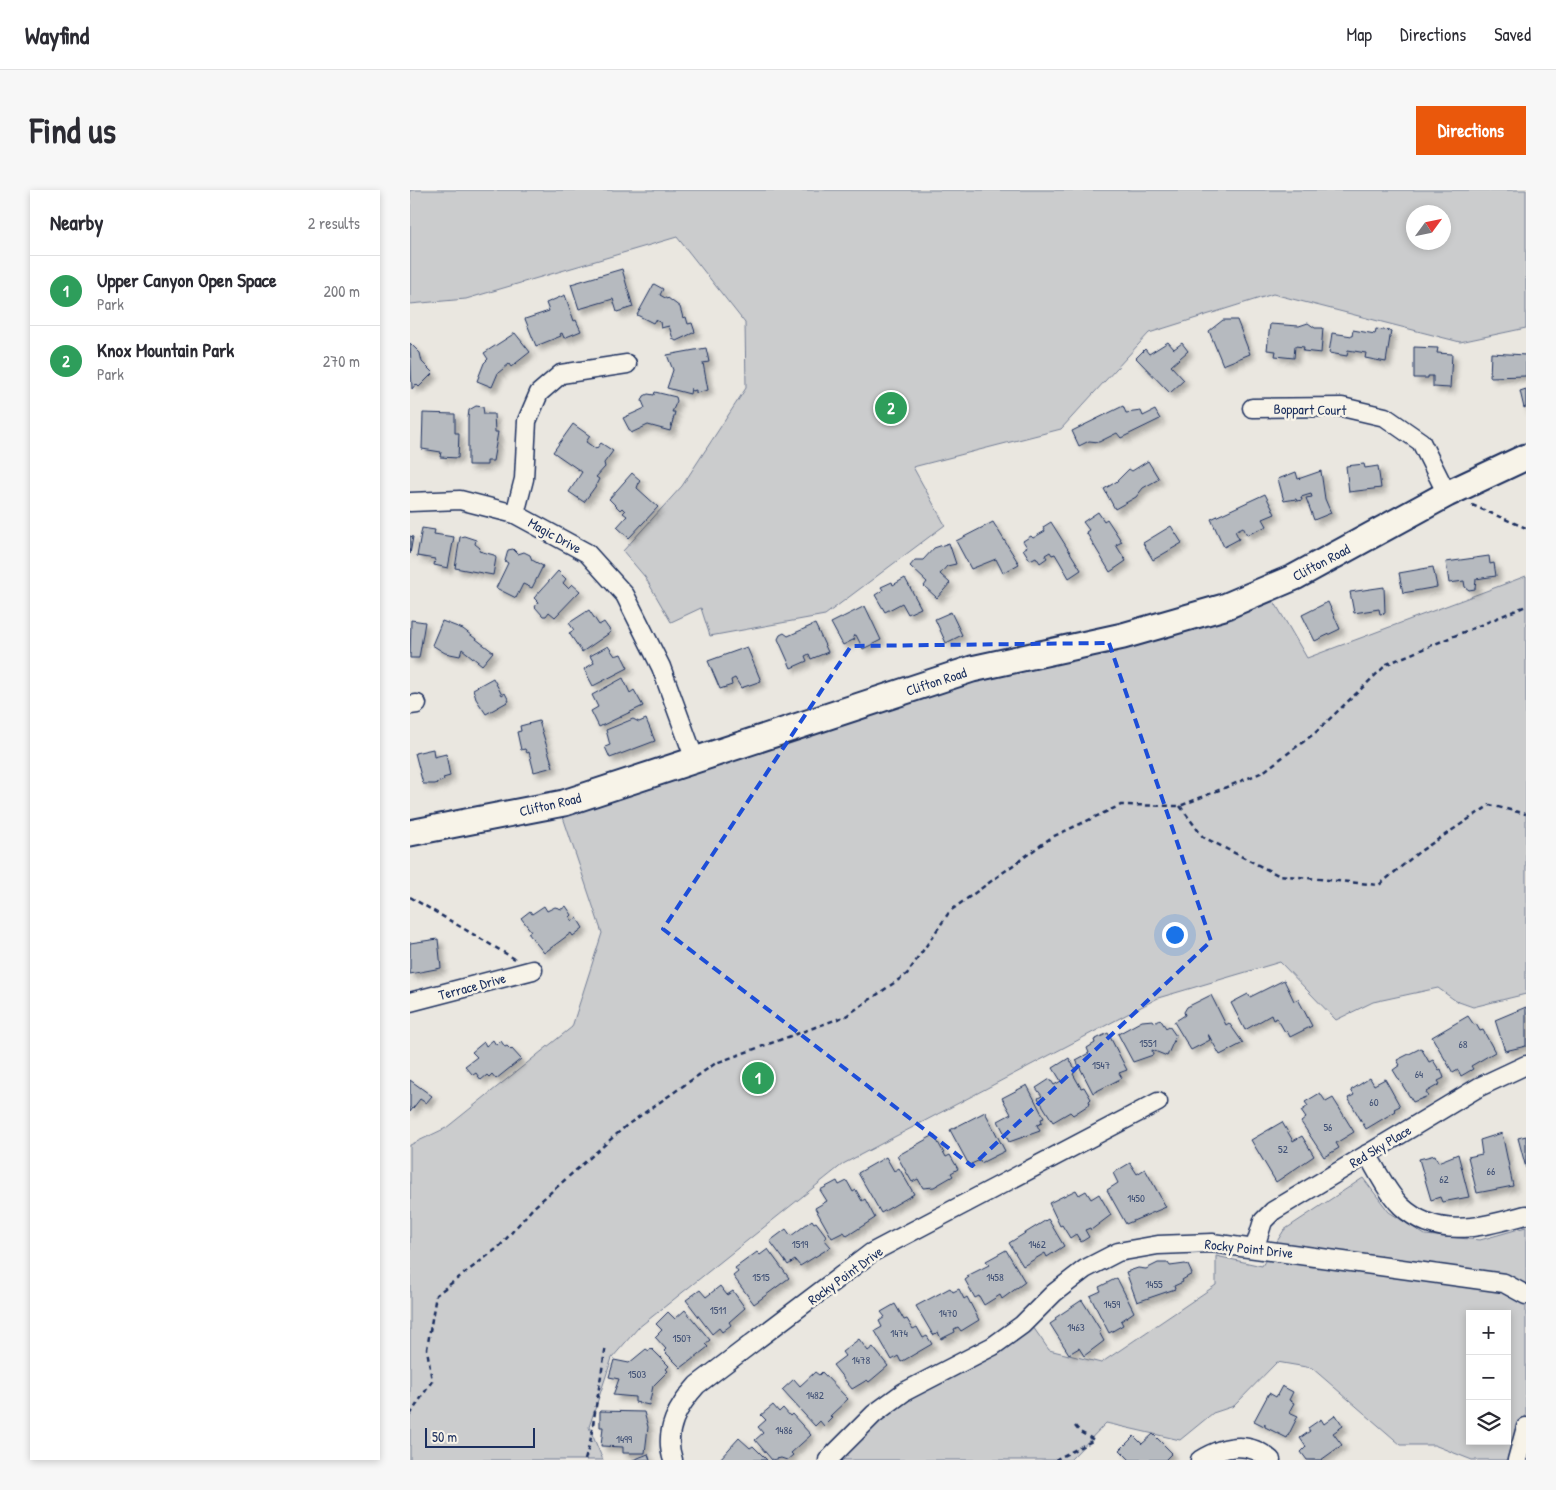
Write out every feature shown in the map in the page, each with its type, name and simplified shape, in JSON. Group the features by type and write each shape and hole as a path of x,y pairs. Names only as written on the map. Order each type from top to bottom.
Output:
{"street":[{"path":"515,514 524,479 527,421 539,393 561,374 627,364"},
{"name":"Boppart Court","path":"1252,408 1342,407 1385,417 1421,442 1447,494"},
{"name":"Clifton Road","path":"410,833 564,803 972,669 1123,636 1224,607 1295,577 1447,494 1526,457"},
{"name":"Magic Drive","path":"410,502 460,500 515,514 587,553 625,595 661,667 695,760"},
{"name":"Terrace Drive","path":"410,1002 533,970"},
{"name":"Red Sky Place","path":"1256,1247 1263,1222 1273,1211 1479,1087 1526,1065"},
{"name":"Rocky Point Drive","path":"673,1460 670,1450 671,1426 682,1402 697,1385 871,1253 1158,1102"},
{"path":"1367,1154 1402,1206 1426,1221 1450,1228 1477,1228 1526,1215"},
{"name":"Rocky Point Drive","path":"828,1460 874,1414 904,1392 993,1346 1022,1325 1054,1293 1085,1269 1118,1252 1158,1245 1212,1243 1256,1247 1504,1283 1526,1294"},
{"path":"1517,1460 1526,1427"},
{"path":"1200,1460 1225,1448 1240,1446 1264,1454 1271,1460"}],"path":[{"path":"1447,494 1526,528"},
{"path":"410,1415 432,1381 427,1349 436,1295 499,1246 533,1208 627,1125 716,1063 846,1016 907,974 950,911 1052,837 1121,805 1180,806 1263,772 1315,733 1387,664 1526,606"},
{"path":"1180,806 1203,838 1278,874 1379,885 1419,852 1490,805 1526,814"},
{"path":"410,897 533,970"},
{"path":"585,1460 590,1443 606,1345"},
{"path":"1055,1460 1061,1455 1094,1440 1080,1432 1075,1426"}],"highlighted area":[{"path":"1109,643 1211,941 972,1166 663,929 851,646"}],"shaded area":[{"path":"410,190 1526,190 1526,328 1460,342 1273,294 1149,333 1061,429 913,467 945,525 825,615 710,636 701,608 671,622 645,577 623,551 682,486 746,388 745,323 677,237 466,299 410,304"},
{"path":"1526,576 1526,994 1473,1007 1456,1001 1438,988 1373,1002 1336,1020 1280,962 1158,998 843,1164 638,1328 612,1358 589,1427 603,1460 410,1460 410,1145 446,1128 572,1027 602,933 563,817 846,719 972,679 1233,619 1271,596 1307,658"},
{"path":"1363,1178 1389,1212 1425,1235 1480,1240 1526,1227 1526,1460 1472,1460 1434,1445 1401,1445 1312,1368 1277,1362 1234,1406 1213,1413 1180,1440 1106,1423 1070,1460 831,1460 875,1416 1031,1324 1049,1350 1101,1363 1216,1285 1216,1256 1262,1266 1284,1230"}],"building":[{"path":"622,269 633,307 617,312 613,299 579,309 571,284"},
{"path":"654,284 663,289 660,295 668,298 680,307 683,318 686,317 688,324 692,323 695,332 676,341 673,339 669,326 661,328 660,322 655,320 653,323 637,315"},
{"path":"565,295 574,321 576,320 581,331 564,338 562,333 560,334 561,336 536,346 525,319 549,311 546,303"},
{"path":"1223,320 1237,320 1250,354 1223,365 1209,331"},
{"path":"1308,323 1315,328 1323,328 1321,353 1303,351 1304,347 1295,346 1294,358 1275,356 1276,351 1267,350 1270,324 1299,326"},
{"path":"1376,329 1391,331 1386,362 1365,358 1366,353 1348,350 1347,356 1329,353 1332,333 1352,336 1353,330 1375,334"},
{"path":"515,333 530,352 511,367 509,364 498,373 492,387 477,381 484,363 488,359 484,353"},
{"path":"1168,342 1174,349 1182,343 1188,351 1171,366 1184,380 1170,393 1136,358 1145,349 1149,354"},
{"path":"410,343 420,353 422,362 433,373 419,387 416,384 412,389"},
{"path":"1414,347 1438,348 1437,353 1452,354 1450,388 1433,387 1433,376 1414,378"},
{"path":"706,348 709,362 703,363 708,390 696,393 696,390 692,391 691,388 690,394 667,388 673,370 667,355"},
{"path":"1491,353 1526,355 1526,376 1490,377"},
{"path":"1526,389 1526,407 1524,408 1520,391"},
{"path":"655,392 676,397 677,401 672,412 675,412 670,431 648,425 631,433 623,418 645,408 642,401 644,396 648,394 654,395"},
{"path":"476,406 483,407 484,414 494,414 495,432 498,432 493,461 487,461 487,465 468,465 469,410"},
{"path":"1123,406 1126,413 1141,411 1143,416 1155,410 1160,419 1121,438 1117,433 1099,442 1089,441 1079,446 1072,431"},
{"path":"423,413 455,414 455,433 459,433 458,458 440,457 441,452 422,449"},
{"path":"573,424 590,436 586,442 596,449 601,443 613,451 604,463 605,467 596,477 599,479 595,487 584,502 569,492 582,472 553,452"},
{"path":"1148,461 1159,479 1143,488 1136,497 1115,509 1104,489 1116,482 1129,469 1132,471"},
{"path":"1364,464 1365,468 1378,466 1381,488 1349,492 1346,466"},
{"path":"1321,471 1325,499 1331,513 1314,520 1306,498 1312,497 1311,494 1301,497 1302,500 1284,501 1278,479 1296,472 1298,479"},
{"path":"632,473 640,480 637,488 658,507 629,538 617,527 627,516 623,513 625,511 622,508 620,510 609,499"},
{"path":"1265,494 1275,514 1263,519 1267,526 1247,535 1243,527 1235,531 1239,539 1224,547 1211,519"},
{"path":"1098,512 1104,521 1107,519 1122,542 1116,545 1126,561 1110,572 1086,532 1089,530 1083,522"},
{"path":"993,522 1019,564 1003,573 996,559 971,569 956,541"},
{"path":"1051,522 1081,570 1069,578 1055,554 1052,555 1050,552 1045,555 1047,558 1040,563 1036,557 1030,560 1023,549 1027,547 1023,541 1045,531 1043,527"},
{"path":"1171,526 1182,543 1153,560 1143,543"},
{"path":"422,528 435,530 434,534 454,537 448,568 434,565 435,559 417,556"},
{"path":"410,536 413,537 410,554"},
{"path":"464,536 476,540 475,544 480,548 479,551 494,555 496,558 493,575 455,568 460,537"},
{"path":"949,543 956,564 947,566 940,574 950,583 937,598 924,586 927,582 910,566 915,560 923,560 934,548"},
{"path":"513,549 518,554 524,552 530,555 532,560 543,566 532,588 523,584 516,598 496,588 508,563 505,561 508,550"},
{"path":"1489,556 1490,564 1494,563 1496,576 1476,579 1475,589 1469,590 1465,587 1464,581 1449,583 1446,562"},
{"path":"1433,567 1437,587 1403,593 1399,573"},
{"path":"558,571 566,579 563,583 568,588 572,584 580,591 555,617 549,612 546,616 543,616 535,607 538,602 534,598"},
{"path":"905,578 921,608 908,614 902,603 885,612 875,595 883,590 881,587 892,582 893,585"},
{"path":"1384,587 1385,613 1380,614 1379,609 1354,613 1350,592"},
{"path":"1328,602 1340,629 1315,641 1302,615"},
{"path":"865,606 881,640 863,649 856,635 853,636 855,639 843,645 831,623"},
{"path":"589,610 599,625 604,622 611,632 582,652 569,633 574,630 569,623"},
{"path":"951,612 962,635 946,643 935,619"},
{"path":"411,620 425,622 419,658 410,658"},
{"path":"442,621 463,629 493,652 482,665 462,649 460,656 445,653 432,645"},
{"path":"815,624 828,652 811,659 809,654 805,656 807,661 791,668 778,639 780,635 784,633 788,636"},
{"path":"608,646 615,656 621,654 628,668 593,686 584,669 594,663 590,656"},
{"path":"747,647 761,681 741,688 735,678 731,680 732,685 720,689 708,661"},
{"path":"493,678 502,695 505,693 509,701 486,714 476,699 473,689"},
{"path":"623,678 630,693 634,690 643,706 599,727 591,711 598,707 592,695"},
{"path":"633,719 639,722 646,719 655,741 610,758 605,747 610,745 606,730"},
{"path":"539,721 553,767 534,772 529,752 527,753 525,749 521,750 517,732 521,731 520,726"},
{"path":"433,749 434,757 446,754 450,776 443,778 444,780 435,784 423,784 415,753"},
{"path":"544,906 547,911 555,907 562,909 566,906 572,915 570,917 572,921 577,918 583,928 573,936 571,933 544,953 528,933 531,931 521,918 530,911 532,914"},
{"path":"438,939 441,968 410,974 410,943"},
{"path":"1284,980 1294,1001 1298,999 1312,1026 1290,1037 1277,1018 1273,1020 1271,1015 1245,1030 1231,1003 1248,994 1250,997"},
{"path":"1211,995 1226,1025 1229,1023 1243,1043 1220,1055 1208,1034 1210,1040 1191,1050 1174,1022 1185,1015 1184,1012 1187,1007"},
{"path":"1526,1007 1526,1046 1505,1051 1495,1020"},
{"path":"1468,1016 1480,1031 1483,1030 1495,1052 1471,1066 1473,1069 1461,1076 1458,1070 1453,1073 1432,1037"},
{"path":"1160,1019 1166,1028 1169,1026 1176,1036 1167,1056 1152,1050 1153,1055 1133,1062 1118,1034 1142,1021 1153,1020 1155,1023"},
{"path":"1108,1033 1127,1070 1119,1073 1122,1078 1093,1093 1076,1060 1089,1053 1087,1048 1095,1043 1094,1040"},
{"path":"493,1040 496,1045 501,1041 505,1047 507,1046 512,1049 521,1059 496,1079 492,1074 489,1077 487,1075 481,1080 476,1073 473,1075 465,1066 477,1057 472,1052 484,1042 486,1046"},
{"path":"1421,1048 1429,1062 1433,1060 1439,1070 1441,1069 1444,1078 1438,1081 1440,1084 1426,1092 1428,1096 1413,1102 1393,1070 1400,1065 1397,1060"},
{"path":"1069,1058 1076,1071 1073,1074 1081,1088 1084,1087 1091,1099 1089,1101 1090,1104 1073,1115 1070,1112 1053,1122 1038,1098 1042,1096 1036,1088 1050,1079 1054,1085 1061,1081 1053,1068"},
{"path":"1370,1078 1374,1085 1385,1079 1400,1106 1394,1109 1396,1111 1366,1129 1348,1098 1354,1095 1351,1090"},
{"path":"410,1080 432,1096 426,1103 420,1099 410,1112"},
{"path":"1027,1085 1044,1118 1041,1119 1042,1123 1037,1125 1040,1131 1009,1142 998,1121 1011,1114 1002,1098"},
{"path":"1320,1093 1326,1102 1333,1098 1354,1132 1336,1143 1339,1148 1324,1157 1301,1122 1306,1118 1301,1111 1308,1106 1305,1102"},
{"path":"985,1112 1005,1151 981,1163 980,1160 969,1165 950,1130"},
{"path":"1282,1122 1293,1141 1302,1136 1314,1156 1276,1182 1251,1140"},
{"path":"1502,1133 1513,1186 1477,1193 1468,1157 1482,1154 1480,1140"},
{"path":"934,1135 946,1157 950,1155 958,1169 951,1173 953,1176 934,1187 923,1188 918,1179 912,1182 897,1156"},
{"path":"1526,1136 1526,1168 1518,1138"},
{"path":"1458,1154 1469,1197 1442,1202 1440,1197 1431,1200 1419,1159 1435,1155 1438,1162"},
{"path":"886,1157 894,1171 899,1168 914,1194 881,1213 858,1173"},
{"path":"1130,1163 1137,1174 1145,1169 1166,1207 1126,1224 1107,1190 1118,1183 1113,1173"},
{"path":"837,1181 839,1185 847,1181 853,1192 856,1190 862,1201 865,1199 875,1218 847,1236 844,1232 832,1238 815,1208 827,1201 820,1190"},
{"path":"1076,1190 1079,1195 1086,1191 1091,1199 1099,1194 1111,1215 1091,1230 1090,1228 1085,1230 1089,1237 1081,1242 1076,1234 1070,1238 1062,1225 1060,1226 1049,1203"},
{"path":"1048,1219 1064,1246 1047,1257 1045,1253 1023,1266 1009,1243"},
{"path":"812,1220 814,1223 816,1222 827,1237 824,1239 831,1247 800,1266 795,1260 788,1265 770,1241 786,1229 791,1236"},
{"path":"768,1249 789,1278 754,1304 733,1276 738,1272 735,1268 757,1252 760,1255"},
{"path":"1006,1250 1025,1282 1002,1299 1000,1295 984,1305 979,1296 975,1298 965,1280 969,1277 967,1276 989,1265 986,1261"},
{"path":"1158,1263 1168,1263 1170,1266 1185,1264 1188,1265 1192,1274 1182,1280 1183,1282 1174,1286 1175,1289 1137,1302 1126,1272 1138,1268 1146,1269"},
{"path":"1117,1278 1134,1312 1121,1321 1123,1325 1109,1333 1090,1296 1101,1291 1099,1287"},
{"path":"720,1286 727,1295 733,1291 745,1308 729,1322 731,1325 722,1332 719,1328 712,1334 686,1300 700,1290 706,1297"},
{"path":"950,1288 953,1292 959,1289 964,1299 967,1297 979,1320 961,1331 958,1327 954,1329 955,1332 941,1339 938,1332 933,1335 916,1306"},
{"path":"1082,1300 1101,1331 1099,1332 1104,1341 1084,1356 1079,1348 1069,1354 1050,1324 1056,1320 1055,1318"},
{"path":"895,1304 904,1320 907,1319 913,1329 917,1327 923,1338 927,1336 932,1344 901,1362 898,1356 892,1360 875,1331 882,1327 879,1321 885,1317 881,1312"},
{"path":"685,1310 710,1340 705,1344 708,1347 681,1368 664,1351 666,1349 655,1337 662,1330 656,1324 668,1312 675,1319"},
{"path":"859,1339 868,1351 873,1347 888,1366 869,1382 867,1380 852,1389 833,1365 845,1356 842,1352"},
{"path":"651,1348 669,1366 666,1369 668,1371 653,1386 649,1405 635,1402 635,1397 613,1395 619,1379 609,1377 614,1360 629,1363 646,1349 649,1351"},
{"path":"815,1372 819,1375 822,1372 848,1399 830,1416 832,1418 824,1426 820,1421 815,1426 782,1390 794,1379 800,1386"},
{"path":"1282,1386 1293,1392 1289,1400 1294,1403 1289,1412 1298,1416 1287,1438 1265,1427 1265,1423 1264,1426 1254,1421 1269,1393 1276,1397"},
{"path":"773,1405 779,1412 783,1408 790,1416 792,1414 811,1435 791,1453 793,1455 787,1460 781,1458 772,1460 755,1440 763,1433 758,1427 766,1420 761,1415"},
{"path":"600,1411 644,1412 648,1427 645,1453 623,1453 623,1447 601,1446 603,1427 600,1427"},
{"path":"1336,1415 1343,1426 1333,1433 1342,1445 1321,1460 1307,1460 1301,1452 1306,1447 1300,1438 1310,1431 1308,1428 1321,1419 1324,1424"},
{"path":"1153,1434 1172,1453 1165,1460 1130,1460 1120,1450 1134,1436 1142,1444"},
{"path":"739,1438 750,1448 753,1446 767,1460 719,1460"},
{"path":"648,1454 650,1460 633,1460"}],"place":[{"name":"Knox Mountain Park","path":"891,408"},
{"name":"Upper Canyon Open Space","path":"758,1078"}]}
